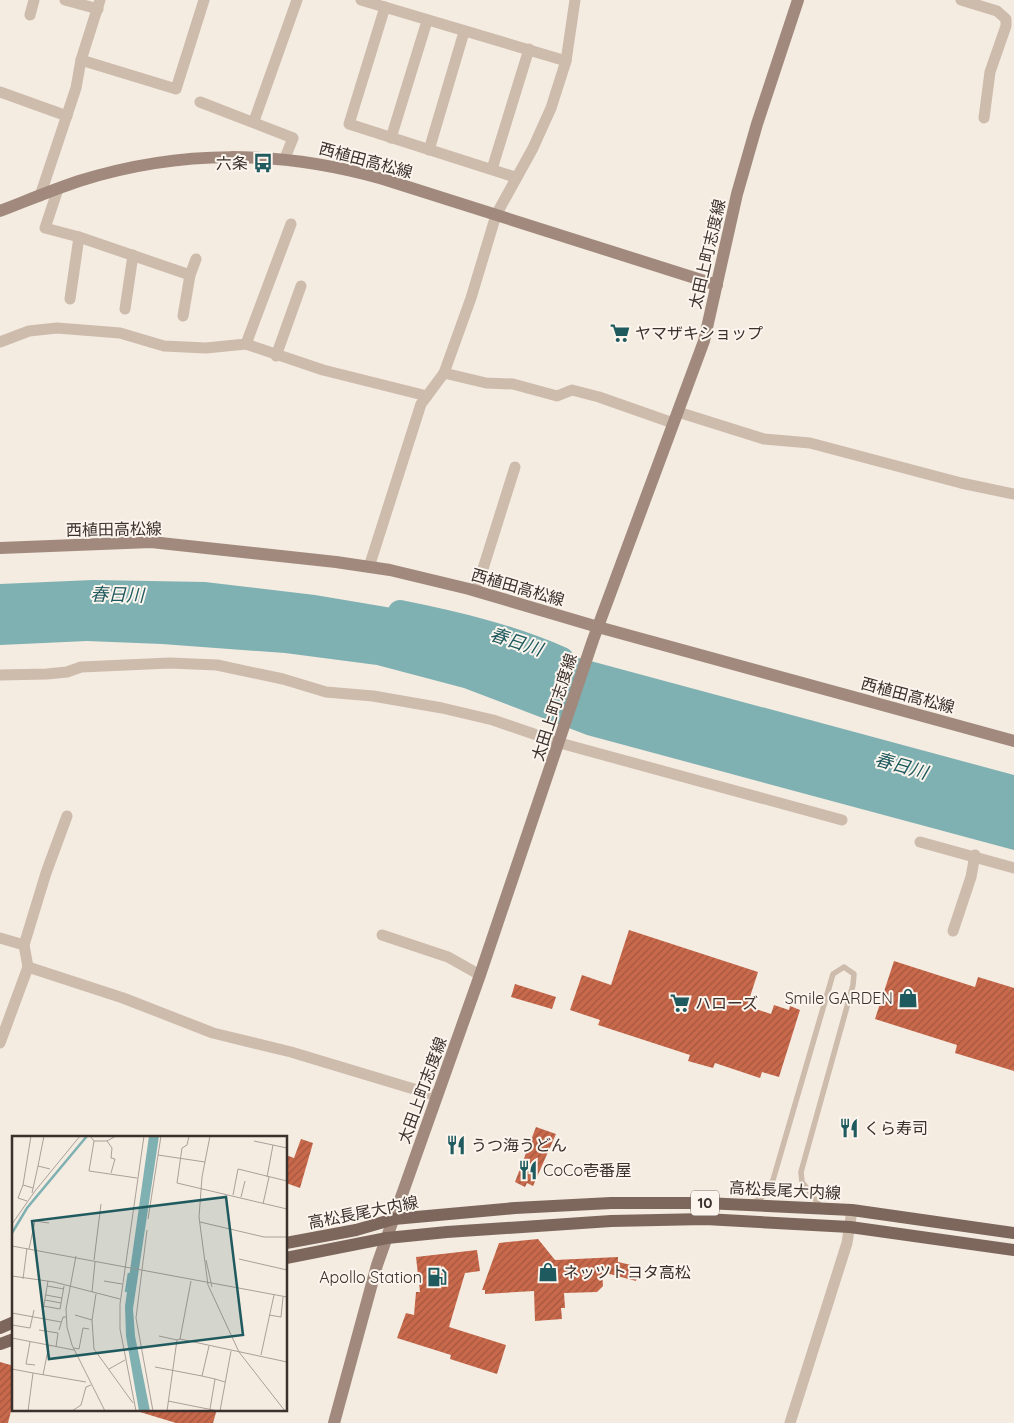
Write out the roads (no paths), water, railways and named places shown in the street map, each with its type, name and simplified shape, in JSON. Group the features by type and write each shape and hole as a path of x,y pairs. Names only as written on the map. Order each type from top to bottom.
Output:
{"main road":[{"name":"太田上町志度線","path":"334,1423 373,1276 480,975 593,640 704,341 737,194 757,124 798,0"},
{"name":"西植田高松線","path":"0,211 78,181 170,161 215,157 285,158 347,169 717,285"},
{"name":"西植田高松線","path":"0,548 151,542 369,567 476,591 598,627 1014,741"},
{"name":"高松長尾大内線","path":"288,1243 356,1230 394,1219 515,1208 611,1203 751,1205 852,1210 1014,1233"},
{"name":"高松長尾大内線","path":"288,1258 387,1238 611,1221 705,1220 850,1227 1014,1250"},
{"path":"0,1328 12,1323"},
{"path":"0,1344 12,1340"}],"street":[{"path":"30,16 34,0"},
{"path":"40,196 76,88 81,60 99,5 65,0"},
{"path":"81,60 176,90 204,0"},
{"path":"254,121 296,0"},
{"path":"361,0 566,61"},
{"path":"369,567 421,404 444,374 472,298 496,215 515,177 533,148 551,108 566,61 575,0"},
{"path":"967,1 997,11 1006,19 1006,26 990,72 984,118"},
{"path":"385,7 349,124 515,177"},
{"path":"392,138 427,20"},
{"path":"429,150 464,32"},
{"path":"492,170 529,49"},
{"path":"0,92 67,116"},
{"path":"200,102 254,121 294,138 285,158"},
{"path":"58,189 45,228 79,237 190,275"},
{"path":"246,344 291,224"},
{"path":"70,300 79,237"},
{"path":"125,309 133,255"},
{"path":"182,316 190,275 196,259"},
{"path":"276,356 301,286"},
{"path":"0,342 28,331 57,328 120,333 164,346 206,348 246,344 276,356 323,370 427,396"},
{"path":"444,374 486,383 513,384 557,396 572,390 764,438 810,443 961,483 1014,494"},
{"path":"476,591 516,467"},
{"path":"0,675 46,674 91,667 170,664 217,665 326,692 373,696 442,708 493,720 842,820"},
{"path":"0,1043 28,967 24,945 46,873 67,816"},
{"path":"920,842 976,855 1014,868"},
{"path":"952,931 971,877 976,855"},
{"path":"382,935 448,957 480,975"},
{"path":"0,938 24,945"},
{"path":"28,967 123,998 174,1019 213,1032 291,1052 437,1096"},
{"path":"790,1423 847,1243 852,1210"}],"lane":[{"path":"751,1205 762,1197 773,1180 833,974 844,967 854,974 853,985 801,1172 802,1182 823,1208"}],"water":[{"path":"93,580 205,582 315,595 398,609 1014,775 1014,850 587,735 464,688 377,665 285,653 162,644 87,641 0,645 0,584"}],"waterway":[{"name":"春日川","path":"400,612 482,631 562,659"}],"place":[{"name":"六条","path":"263,163"},
{"name":"ヤマザキショップ","path":"620,333"},
{"name":"Smile GARDEN","path":"908,998"},
{"name":"ハローズ","path":"680,1003"},
{"name":"くら寿司","path":"849,1128"},
{"name":"うつ海うどん","path":"456,1145"},
{"name":"CoCo壱番屋","path":"528,1170"},
{"name":"ネッツトヨタ高松","path":"548,1272"},
{"name":"Apollo Station","path":"437,1277"}]}
